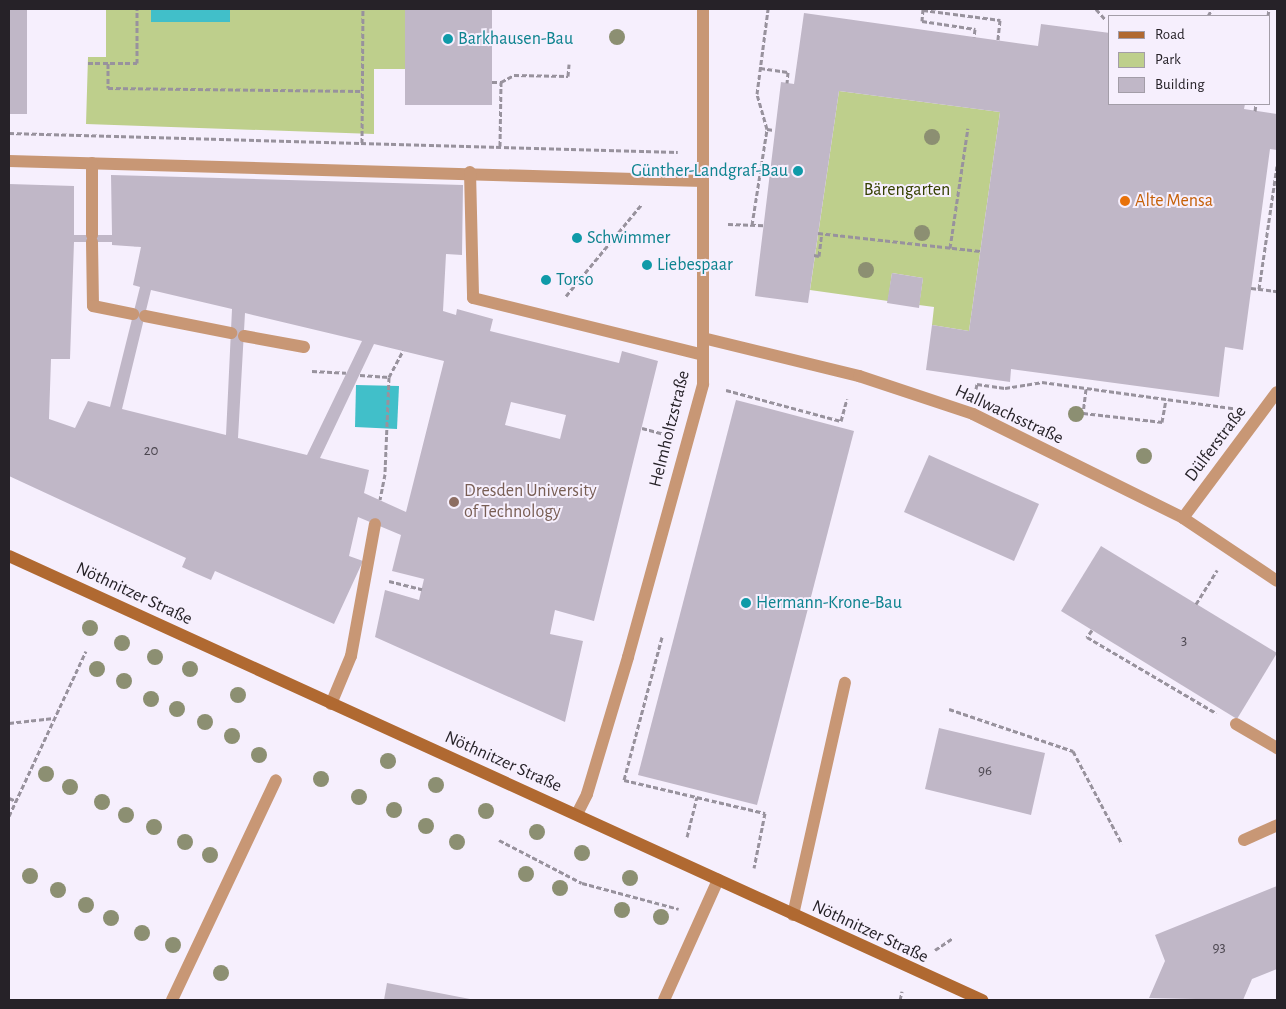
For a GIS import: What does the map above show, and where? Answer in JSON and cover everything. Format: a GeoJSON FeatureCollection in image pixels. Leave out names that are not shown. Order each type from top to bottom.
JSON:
{"type":"FeatureCollection","features":[{"type":"Feature","properties":{"kind":"street","name":"Helmholtzstraße"},"geometry":{"type":"LineString","coordinates":[[577,814],[587,794],[628,656],[703,384],[703,9]]}},
{"type":"Feature","properties":{"kind":"street"},"geometry":{"type":"LineString","coordinates":[[9,161],[470,172],[703,180]]}},
{"type":"Feature","properties":{"kind":"street"},"geometry":{"type":"LineString","coordinates":[[92,163],[93,306],[304,347]]}},
{"type":"Feature","properties":{"kind":"street"},"geometry":{"type":"LineString","coordinates":[[470,172],[473,298],[703,355]]}},
{"type":"Feature","properties":{"kind":"street","name":"Hallwachsstraße"},"geometry":{"type":"LineString","coordinates":[[703,338],[859,376],[973,414],[1183,518],[1277,581]]}},
{"type":"Feature","properties":{"kind":"street","name":"Dülferstraße"},"geometry":{"type":"LineString","coordinates":[[1183,518],[1277,392]]}},
{"type":"Feature","properties":{"kind":"street"},"geometry":{"type":"LineString","coordinates":[[331,704],[352,656],[376,524]]}},
{"type":"Feature","properties":{"kind":"street","name":"Nöthnitzer Straße"},"geometry":{"type":"LineString","coordinates":[[9,556],[982,1000]]}},
{"type":"Feature","properties":{"kind":"street"},"geometry":{"type":"LineString","coordinates":[[793,915],[845,682]]}},
{"type":"Feature","properties":{"kind":"street"},"geometry":{"type":"LineString","coordinates":[[1236,724],[1277,748]]}},
{"type":"Feature","properties":{"kind":"street"},"geometry":{"type":"LineString","coordinates":[[172,1000],[276,780]]}},
{"type":"Feature","properties":{"kind":"street"},"geometry":{"type":"LineString","coordinates":[[1244,840],[1277,825]]}},
{"type":"Feature","properties":{"kind":"street"},"geometry":{"type":"LineString","coordinates":[[664,1000],[704,915],[718,880]]}},
{"type":"Feature","properties":{"kind":"path"},"geometry":{"type":"LineString","coordinates":[[88,63],[137,64],[137,9]]}},
{"type":"Feature","properties":{"kind":"path"},"geometry":{"type":"LineString","coordinates":[[362,143],[363,9]]}},
{"type":"Feature","properties":{"kind":"path"},"geometry":{"type":"LineString","coordinates":[[752,225],[766,128],[757,94],[768,9]]}},
{"type":"Feature","properties":{"kind":"path"},"geometry":{"type":"LineString","coordinates":[[974,37],[975,28],[922,21],[923,9],[1000,20],[998,40]]}},
{"type":"Feature","properties":{"kind":"path"},"geometry":{"type":"LineString","coordinates":[[1096,9],[1105,19]]}},
{"type":"Feature","properties":{"kind":"path"},"geometry":{"type":"LineString","coordinates":[[108,63],[108,88],[362,91]]}},
{"type":"Feature","properties":{"kind":"path"},"geometry":{"type":"LineString","coordinates":[[492,82],[501,82],[514,75],[568,76],[569,64]]}},
{"type":"Feature","properties":{"kind":"path"},"geometry":{"type":"LineString","coordinates":[[760,68],[788,72],[787,83]]}},
{"type":"Feature","properties":{"kind":"path"},"geometry":{"type":"LineString","coordinates":[[500,146],[501,82]]}},
{"type":"Feature","properties":{"kind":"path"},"geometry":{"type":"LineString","coordinates":[[1255,111],[1256,105]]}},
{"type":"Feature","properties":{"kind":"path"},"geometry":{"type":"LineString","coordinates":[[766,128],[774,130]]}},
{"type":"Feature","properties":{"kind":"path"},"geometry":{"type":"LineString","coordinates":[[950,248],[968,128]]}},
{"type":"Feature","properties":{"kind":"path"},"geometry":{"type":"LineString","coordinates":[[9,133],[703,152]]}},
{"type":"Feature","properties":{"kind":"path"},"geometry":{"type":"LineString","coordinates":[[1260,289],[1277,166]]}},
{"type":"Feature","properties":{"kind":"path"},"geometry":{"type":"LineString","coordinates":[[562,319],[567,293],[647,198]]}},
{"type":"Feature","properties":{"kind":"path"},"geometry":{"type":"LineString","coordinates":[[703,222],[765,225]]}},
{"type":"Feature","properties":{"kind":"path"},"geometry":{"type":"LineString","coordinates":[[818,233],[980,251]]}},
{"type":"Feature","properties":{"kind":"path"},"geometry":{"type":"LineString","coordinates":[[814,256],[819,256],[822,234]]}},
{"type":"Feature","properties":{"kind":"path"},"geometry":{"type":"LineString","coordinates":[[1251,288],[1277,291]]}},
{"type":"Feature","properties":{"kind":"path"},"geometry":{"type":"LineString","coordinates":[[380,500],[387,429],[389,377],[403,351]]}},
{"type":"Feature","properties":{"kind":"path"},"geometry":{"type":"LineString","coordinates":[[321,372],[346,373]]}},
{"type":"Feature","properties":{"kind":"path"},"geometry":{"type":"LineString","coordinates":[[360,375],[389,377]]}},
{"type":"Feature","properties":{"kind":"path"},"geometry":{"type":"LineString","coordinates":[[977,384],[1005,388],[1042,382],[1261,412]]}},
{"type":"Feature","properties":{"kind":"path"},"geometry":{"type":"LineString","coordinates":[[703,384],[840,421]]}},
{"type":"Feature","properties":{"kind":"path"},"geometry":{"type":"LineString","coordinates":[[1086,388],[1083,412],[1162,422],[1166,399]]}},
{"type":"Feature","properties":{"kind":"path"},"geometry":{"type":"LineString","coordinates":[[1196,604],[1229,550]]}},
{"type":"Feature","properties":{"kind":"path"},"geometry":{"type":"LineString","coordinates":[[664,630],[624,780],[765,813],[749,895]]}},
{"type":"Feature","properties":{"kind":"path"},"geometry":{"type":"LineString","coordinates":[[1092,630],[1087,637],[1236,724]]}},
{"type":"Feature","properties":{"kind":"path"},"geometry":{"type":"LineString","coordinates":[[9,816],[86,651]]}},
{"type":"Feature","properties":{"kind":"path"},"geometry":{"type":"LineString","coordinates":[[949,709],[1073,752],[1122,844]]}},
{"type":"Feature","properties":{"kind":"path"},"geometry":{"type":"LineString","coordinates":[[9,723],[55,718]]}},
{"type":"Feature","properties":{"kind":"path"},"geometry":{"type":"LineString","coordinates":[[688,831],[698,797]]}},
{"type":"Feature","properties":{"kind":"path"},"geometry":{"type":"LineString","coordinates":[[9,798],[16,801]]}},
{"type":"Feature","properties":{"kind":"path"},"geometry":{"type":"LineString","coordinates":[[499,840],[582,882],[704,915]]}},
{"type":"Feature","properties":{"kind":"green space"},"geometry":{"type":"Polygon","coordinates":[[[106,9],[405,9],[405,69],[374,69],[374,134],[86,124],[88,57],[106,57],[106,9]]]}},
{"type":"Feature","properties":{"kind":"green space","name":"Bärengarten"},"geometry":{"type":"Polygon","coordinates":[[[839,91],[1000,112],[969,331],[932,325],[934,307],[919,305],[923,278],[892,273],[888,301],[810,290],[839,91]]]}},
{"type":"Feature","properties":{"kind":"water"},"geometry":{"type":"Polygon","coordinates":[[[151,9],[230,9],[230,22],[151,22],[151,9]]]}},
{"type":"Feature","properties":{"kind":"water"},"geometry":{"type":"Polygon","coordinates":[[[356,385],[399,386],[397,429],[355,427],[356,385]]]}},
{"type":"Feature","properties":{"kind":"building"},"geometry":{"type":"Polygon","coordinates":[[[9,9],[27,9],[27,114],[9,114],[9,9]]]}},
{"type":"Feature","properties":{"kind":"building","name":"Barkhausen-Bau"},"geometry":{"type":"Polygon","coordinates":[[[405,9],[492,9],[492,105],[405,105],[405,9]]]}},
{"type":"Feature","properties":{"kind":"building","name":"Alte Mensa"},"geometry":{"type":"Polygon","coordinates":[[[804,13],[1038,46],[1041,24],[1108,33],[1108,105],[1245,105],[1244,109],[1277,114],[1277,150],[1270,149],[1243,350],[1225,347],[1219,397],[1011,369],[1010,382],[926,370],[932,325],[969,331],[1000,112],[839,91],[808,303],[755,296],[781,82],[794,84],[804,13]]]}},
{"type":"Feature","properties":{"kind":"building"},"geometry":{"type":"Polygon","coordinates":[[[111,175],[463,185],[462,255],[446,254],[443,311],[456,315],[457,309],[493,319],[490,331],[619,363],[622,351],[658,361],[594,621],[555,610],[550,634],[583,641],[565,722],[375,637],[385,590],[419,600],[424,579],[392,571],[401,535],[358,517],[349,556],[363,561],[334,624],[215,571],[211,580],[195,573],[182,567],[186,558],[9,476],[9,184],[74,186],[74,235],[112,235],[111,175]],[[74,242],[70,359],[51,359],[49,419],[75,428],[88,401],[110,407],[140,287],[133,285],[141,247],[112,245],[112,242],[74,242]],[[151,290],[122,409],[226,435],[232,309],[151,290]],[[245,313],[238,438],[307,455],[362,341],[245,313]],[[374,344],[320,458],[369,470],[364,493],[406,512],[444,361],[374,344]],[[511,402],[505,425],[560,439],[566,415],[511,402]]]}},
{"type":"Feature","properties":{"kind":"building"},"geometry":{"type":"Polygon","coordinates":[[[892,273],[923,278],[919,308],[887,303],[892,273]]]}},
{"type":"Feature","properties":{"kind":"building","name":"Hermann-Krone-Bau"},"geometry":{"type":"Polygon","coordinates":[[[736,400],[854,431],[757,805],[638,775],[736,400]]]}},
{"type":"Feature","properties":{"kind":"building"},"geometry":{"type":"Polygon","coordinates":[[[929,455],[1039,504],[1014,561],[904,512],[929,455]]]}},
{"type":"Feature","properties":{"kind":"building"},"geometry":{"type":"Polygon","coordinates":[[[1101,546],[1277,653],[1237,719],[1061,611],[1101,546]]]}},
{"type":"Feature","properties":{"kind":"building"},"geometry":{"type":"Polygon","coordinates":[[[939,728],[1045,753],[1031,815],[925,789],[939,728]]]}},
{"type":"Feature","properties":{"kind":"building"},"geometry":{"type":"Polygon","coordinates":[[[1277,886],[1277,969],[1252,979],[1243,1000],[1149,998],[1165,961],[1155,935],[1277,886]]]}},
{"type":"Feature","properties":{"kind":"building"},"geometry":{"type":"Polygon","coordinates":[[[387,983],[470,999],[470,1000],[384,1000],[387,983]]]}},
{"type":"Feature","properties":{"kind":"place","name":"Barkhausen-Bau"},"geometry":{"type":"Point","coordinates":[448,39]}},
{"type":"Feature","properties":{"kind":"place","name":"Günther-Landgraf-Bau"},"geometry":{"type":"Point","coordinates":[798,171]}},
{"type":"Feature","properties":{"kind":"place","name":"Alte Mensa"},"geometry":{"type":"Point","coordinates":[1125,201]}},
{"type":"Feature","properties":{"kind":"place","name":"Schwimmer"},"geometry":{"type":"Point","coordinates":[577,238]}},
{"type":"Feature","properties":{"kind":"place","name":"Liebespaar"},"geometry":{"type":"Point","coordinates":[647,265]}},
{"type":"Feature","properties":{"kind":"place","name":"Torso"},"geometry":{"type":"Point","coordinates":[546,280]}},
{"type":"Feature","properties":{"kind":"place","name":"Dresden University of Technology"},"geometry":{"type":"Point","coordinates":[454,502]}},
{"type":"Feature","properties":{"kind":"place","name":"Hermann-Krone-Bau"},"geometry":{"type":"Point","coordinates":[746,603]}}]}
